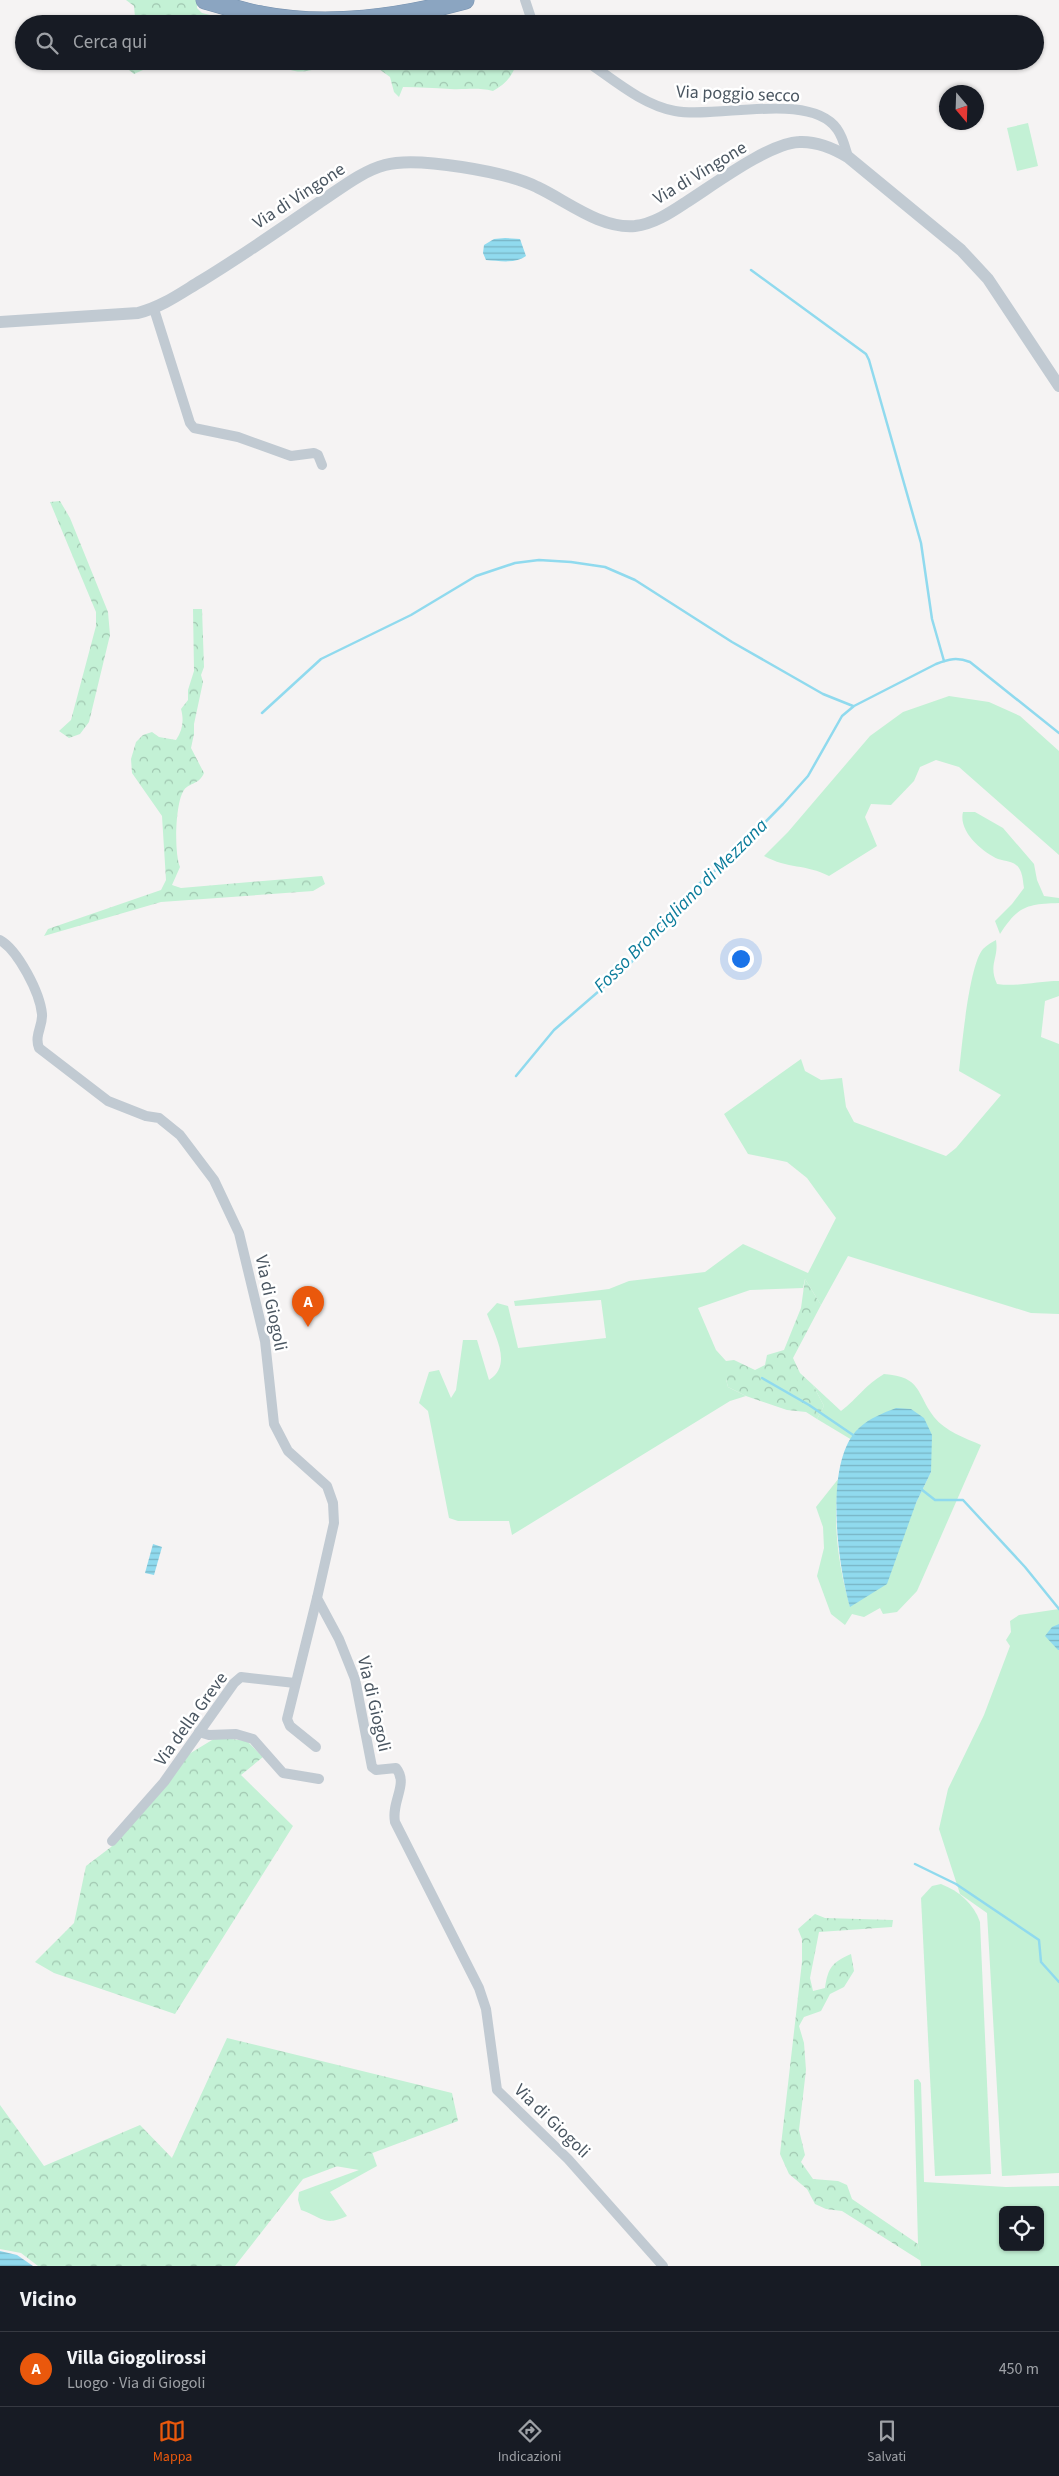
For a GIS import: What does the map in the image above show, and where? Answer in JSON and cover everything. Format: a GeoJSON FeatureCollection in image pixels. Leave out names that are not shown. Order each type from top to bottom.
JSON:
{"type":"FeatureCollection","features":[{"type":"Feature","properties":{"kind":"highway"},"geometry":{"type":"LineString","coordinates":[[205,0],[262,15]]}},
{"type":"Feature","properties":{"kind":"highway"},"geometry":{"type":"LineString","coordinates":[[395,15],[465,0]]}},
{"type":"Feature","properties":{"kind":"street"},"geometry":{"type":"LineString","coordinates":[[525,2],[530,15]]}},
{"type":"Feature","properties":{"kind":"street","name":"Via poggio secco"},"geometry":{"type":"LineString","coordinates":[[600,70],[646,101],[675,111],[714,113],[766,108],[795,108],[820,116],[836,127],[842,137],[848,157]]}},
{"type":"Feature","properties":{"kind":"street","name":"Via di Vingone"},"geometry":{"type":"LineString","coordinates":[[0,322],[138,313],[154,309],[230,263],[351,181],[386,164],[426,163],[489,171],[535,186],[603,222],[635,226],[655,220],[673,211],[776,148],[798,142],[834,148],[848,157],[962,250],[988,279],[1059,386]]}},
{"type":"Feature","properties":{"kind":"street"},"geometry":{"type":"LineString","coordinates":[[154,309],[190,423],[194,428],[238,437],[291,456],[314,453],[318,455],[322,465]]}},
{"type":"Feature","properties":{"kind":"street","name":"Via di Giogoli"},"geometry":{"type":"LineString","coordinates":[[0,940],[12,948],[24,967],[39,1001],[42,1016],[37,1033],[39,1048],[108,1101],[146,1116],[159,1118],[180,1135],[214,1180],[239,1233],[265,1341],[274,1424],[288,1450],[327,1486],[333,1503],[334,1523],[317,1598],[340,1639],[355,1680],[372,1767],[376,1770],[396,1768],[401,1774],[402,1783],[393,1811],[395,1822],[479,1988],[486,2009],[497,2090],[568,2159],[663,2266]]}},
{"type":"Feature","properties":{"kind":"street"},"geometry":{"type":"LineString","coordinates":[[316,1747],[290,1726],[287,1719],[317,1598]]}},
{"type":"Feature","properties":{"kind":"street","name":"Via della Greve"},"geometry":{"type":"LineString","coordinates":[[112,1841],[164,1782],[234,1683],[241,1677],[295,1683]]}},
{"type":"Feature","properties":{"kind":"street"},"geometry":{"type":"LineString","coordinates":[[199,1732],[209,1735],[236,1734],[253,1739],[283,1773],[319,1779]]}},
{"type":"Feature","properties":{"kind":"green space"},"geometry":{"type":"Polygon","coordinates":[[[126,0],[198,0],[197,8],[202,13],[210,15],[135,15],[134,6],[126,0]]]}},
{"type":"Feature","properties":{"kind":"green space"},"geometry":{"type":"Polygon","coordinates":[[[129,70],[143,70],[134,74],[129,70]]]}},
{"type":"Feature","properties":{"kind":"green space"},"geometry":{"type":"Polygon","coordinates":[[[380,70],[513,70],[508,79],[493,91],[403,87],[399,97],[394,92],[390,77],[380,70]]]}},
{"type":"Feature","properties":{"kind":"green space"},"geometry":{"type":"Polygon","coordinates":[[[1028,123],[1038,166],[1017,171],[1007,128],[1028,123]]]}},
{"type":"Feature","properties":{"kind":"green space"},"geometry":{"type":"Polygon","coordinates":[[[60,501],[70,518],[108,612],[110,635],[89,722],[80,734],[69,738],[59,731],[71,720],[96,626],[96,612],[50,502],[60,501]]]}},
{"type":"Feature","properties":{"kind":"green space"},"geometry":{"type":"Polygon","coordinates":[[[193,609],[202,609],[204,667],[201,675],[203,682],[191,748],[204,773],[200,780],[186,787],[181,796],[176,828],[180,867],[172,885],[181,888],[322,876],[325,884],[313,891],[161,902],[44,936],[48,929],[161,890],[166,880],[162,816],[132,773],[131,759],[136,742],[143,735],[152,732],[159,737],[176,740],[180,732],[183,721],[181,709],[188,700],[188,690],[194,671],[193,609]]]}},
{"type":"Feature","properties":{"kind":"green space"},"geometry":{"type":"Polygon","coordinates":[[[949,696],[989,702],[1020,716],[1059,751],[1059,855],[959,767],[936,760],[920,767],[914,781],[891,805],[871,804],[865,817],[877,846],[829,876],[821,872],[781,863],[764,856],[788,832],[870,736],[903,712],[949,696]]]}},
{"type":"Feature","properties":{"kind":"green space"},"geometry":{"type":"Polygon","coordinates":[[[963,812],[975,812],[1003,828],[1034,864],[1037,880],[1044,896],[1059,898],[1059,903],[1039,904],[1024,908],[1012,917],[1000,934],[995,921],[1012,904],[1024,888],[1022,874],[1015,864],[992,856],[973,840],[964,826],[963,812]]]}},
{"type":"Feature","properties":{"kind":"green space"},"geometry":{"type":"Polygon","coordinates":[[[996,940],[997,947],[993,971],[997,984],[1012,985],[1059,981],[1059,996],[1045,1001],[1041,1037],[1059,1044],[1059,1314],[1031,1313],[848,1256],[821,1305],[805,1279],[803,1288],[750,1290],[698,1308],[716,1350],[726,1361],[728,1387],[746,1396],[730,1401],[512,1535],[509,1521],[458,1521],[449,1518],[428,1411],[419,1403],[429,1372],[439,1370],[451,1398],[456,1390],[463,1340],[477,1340],[489,1380],[496,1374],[500,1366],[500,1350],[487,1314],[497,1303],[508,1306],[518,1348],[606,1338],[601,1300],[515,1306],[514,1301],[609,1289],[629,1281],[705,1272],[743,1244],[808,1273],[836,1218],[807,1178],[787,1162],[748,1154],[724,1114],[801,1059],[805,1071],[821,1080],[842,1078],[846,1107],[854,1122],[946,1156],[956,1148],[1001,1095],[959,1071],[967,1007],[974,971],[983,949],[996,940]]]}},
{"type":"Feature","properties":{"kind":"green space"},"geometry":{"type":"Polygon","coordinates":[[[805,1279],[821,1305],[793,1358],[800,1373],[813,1385],[824,1406],[817,1419],[806,1412],[787,1410],[746,1396],[728,1387],[726,1379],[726,1361],[734,1360],[755,1370],[765,1365],[767,1355],[784,1350],[801,1308],[805,1279]]]}},
{"type":"Feature","properties":{"kind":"green space"},"geometry":{"type":"Polygon","coordinates":[[[884,1374],[896,1376],[912,1383],[939,1422],[956,1434],[981,1445],[917,1591],[897,1612],[883,1614],[880,1608],[864,1617],[852,1614],[845,1625],[831,1614],[817,1576],[824,1548],[823,1527],[816,1507],[839,1478],[836,1510],[837,1542],[842,1575],[850,1606],[916,1503],[931,1472],[858,1429],[852,1440],[817,1419],[824,1406],[813,1385],[841,1411],[871,1383],[884,1374]]]}},
{"type":"Feature","properties":{"kind":"green space"},"geometry":{"type":"Polygon","coordinates":[[[1059,1609],[1059,2173],[1002,2176],[987,1913],[960,1894],[939,1829],[948,1789],[984,1715],[1010,1646],[1006,1640],[1011,1632],[1010,1621],[1019,1615],[1059,1609]]]}},
{"type":"Feature","properties":{"kind":"green space"},"geometry":{"type":"Polygon","coordinates":[[[217,1737],[247,1741],[263,1757],[241,1775],[293,1826],[175,2014],[54,1973],[35,1962],[74,1923],[86,1866],[111,1847],[189,1754],[217,1737]]]}},
{"type":"Feature","properties":{"kind":"green space"},"geometry":{"type":"Polygon","coordinates":[[[941,1884],[954,1890],[965,1899],[974,1909],[980,1922],[991,2174],[935,2176],[921,1898],[932,1886],[941,1884]]]}},
{"type":"Feature","properties":{"kind":"green space"},"geometry":{"type":"Polygon","coordinates":[[[815,1914],[825,1918],[893,1920],[892,1927],[819,1932],[810,1978],[813,1991],[825,1988],[832,1966],[851,1954],[854,1971],[844,1987],[830,1994],[821,2011],[804,2017],[799,2026],[804,2043],[806,2070],[799,2130],[805,2155],[801,2162],[813,2179],[838,2181],[847,2185],[852,2199],[918,2244],[921,2261],[842,2211],[826,2209],[815,2204],[807,2189],[789,2174],[780,2154],[802,1962],[802,1939],[798,1929],[815,1914]]]}},
{"type":"Feature","properties":{"kind":"green space"},"geometry":{"type":"Polygon","coordinates":[[[227,2038],[452,2093],[458,2121],[303,2179],[235,2266],[38,2266],[21,2253],[0,2249],[0,2105],[44,2166],[140,2125],[172,2158],[227,2038]]]}},
{"type":"Feature","properties":{"kind":"green space"},"geometry":{"type":"Polygon","coordinates":[[[918,2079],[921,2083],[924,2182],[1006,2187],[1059,2186],[1059,2266],[921,2266],[918,2244],[914,2080],[918,2079]]]}},
{"type":"Feature","properties":{"kind":"green space"},"geometry":{"type":"Polygon","coordinates":[[[372,2152],[377,2166],[330,2192],[347,2216],[328,2221],[301,2210],[298,2200],[299,2192],[359,2170],[335,2166],[372,2152]]]}},
{"type":"Feature","properties":{"kind":"water"},"geometry":{"type":"Polygon","coordinates":[[[494,239],[520,239],[526,256],[512,261],[486,260],[483,253],[484,245],[494,239]]]}},
{"type":"Feature","properties":{"kind":"water"},"geometry":{"type":"Polygon","coordinates":[[[896,1408],[911,1409],[924,1418],[932,1435],[931,1472],[916,1503],[887,1584],[850,1607],[841,1566],[836,1514],[837,1488],[841,1464],[848,1443],[859,1428],[881,1414],[896,1408]]]}},
{"type":"Feature","properties":{"kind":"water"},"geometry":{"type":"Polygon","coordinates":[[[153,1544],[162,1547],[154,1575],[145,1573],[153,1544]]]}},
{"type":"Feature","properties":{"kind":"water"},"geometry":{"type":"Polygon","coordinates":[[[1059,1624],[1058,1650],[1045,1636],[1052,1627],[1059,1624]]]}},
{"type":"Feature","properties":{"kind":"water"},"geometry":{"type":"Polygon","coordinates":[[[0,2251],[17,2255],[33,2266],[0,2266],[0,2251]]]}},
{"type":"Feature","properties":{"kind":"waterway"},"geometry":{"type":"LineString","coordinates":[[751,270],[866,354],[869,360],[921,543],[932,619],[944,661]]}},
{"type":"Feature","properties":{"kind":"waterway"},"geometry":{"type":"LineString","coordinates":[[262,713],[321,659],[411,615],[476,576],[515,563],[539,560],[605,567],[635,580],[732,642],[823,694],[853,706]]}},
{"type":"Feature","properties":{"kind":"waterway","name":"Fosso Broncigliano di Mezzana"},"geometry":{"type":"LineString","coordinates":[[516,1076],[554,1030],[629,965],[699,884],[731,857],[783,804],[808,776],[842,716],[854,706],[936,664],[957,659],[970,662],[1059,733]]}},
{"type":"Feature","properties":{"kind":"waterway"},"geometry":{"type":"LineString","coordinates":[[762,1378],[809,1405],[856,1437]]}},
{"type":"Feature","properties":{"kind":"waterway"},"geometry":{"type":"LineString","coordinates":[[921,1489],[935,1500],[963,1500],[1025,1567],[1059,1609]]}},
{"type":"Feature","properties":{"kind":"waterway"},"geometry":{"type":"LineString","coordinates":[[915,1864],[956,1884],[1039,1940],[1041,1962],[1059,1982]]}},
{"type":"Feature","properties":{"kind":"place","name":"Villa Giogolirossi"},"geometry":{"type":"Point","coordinates":[308,1327]}}]}
